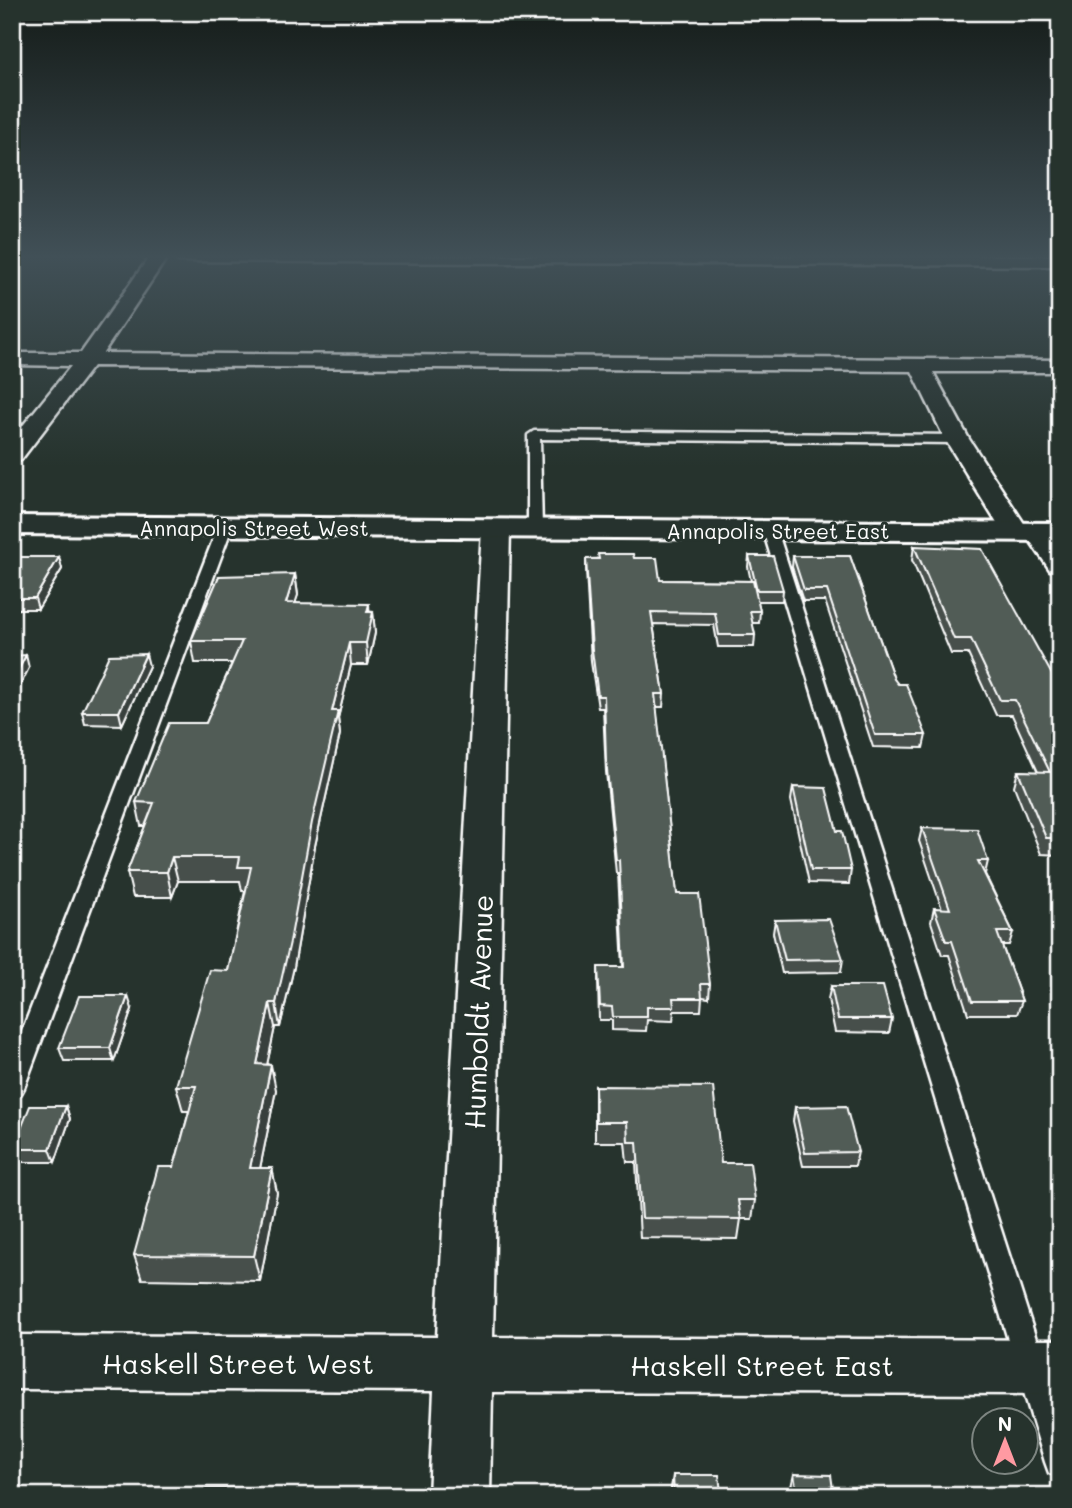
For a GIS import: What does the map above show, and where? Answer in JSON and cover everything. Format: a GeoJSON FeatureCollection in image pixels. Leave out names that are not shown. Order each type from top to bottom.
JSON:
{"type":"FeatureCollection","features":[{"type":"Feature","properties":{"kind":"street"},"geometry":{"type":"LineString","coordinates":[[12,455],[110,326]]}},
{"type":"Feature","properties":{"kind":"street"},"geometry":{"type":"LineString","coordinates":[[12,359],[1060,366]]}},
{"type":"Feature","properties":{"kind":"street"},"geometry":{"type":"LineString","coordinates":[[919,365],[957,439],[1038,532],[1060,564]]}},
{"type":"Feature","properties":{"kind":"street","name":"Annapolis Street West"},"geometry":{"type":"LineString","coordinates":[[12,525],[515,529]]}},
{"type":"Feature","properties":{"kind":"street","name":"Annapolis Street East"},"geometry":{"type":"LineString","coordinates":[[515,529],[1038,532]]}},
{"type":"Feature","properties":{"kind":"street","name":"Humboldt Avenue"},"geometry":{"type":"LineString","coordinates":[[459,1496],[464,1364],[515,529]]}},
{"type":"Feature","properties":{"kind":"street","name":"Haskell Street West"},"geometry":{"type":"LineString","coordinates":[[12,1362],[464,1364]]}},
{"type":"Feature","properties":{"kind":"street","name":"Haskell Street East"},"geometry":{"type":"LineString","coordinates":[[464,1364],[1045,1367]]}},
{"type":"Feature","properties":{"kind":"lane"},"geometry":{"type":"LineString","coordinates":[[515,529],[534,435],[957,439]]}},
{"type":"Feature","properties":{"kind":"lane"},"geometry":{"type":"LineString","coordinates":[[12,1088],[225,527]]}},
{"type":"Feature","properties":{"kind":"lane"},"geometry":{"type":"LineString","coordinates":[[770,530],[1045,1367],[1060,1462]]}},
{"type":"Feature","properties":{"kind":"building"},"geometry":{"type":"Polygon","coordinates":[[[914,546],[982,549],[1060,689],[1060,838],[1046,838],[1018,771],[1050,772],[1015,700],[1000,700],[971,639],[954,639],[914,546]]]}},
{"type":"Feature","properties":{"kind":"building"},"geometry":{"type":"Polygon","coordinates":[[[598,554],[633,554],[634,558],[657,558],[660,580],[753,581],[760,611],[750,611],[755,635],[719,635],[715,613],[651,612],[664,694],[655,694],[677,894],[699,894],[710,984],[701,984],[702,998],[673,998],[674,1007],[647,1007],[647,1017],[613,1017],[612,1007],[600,1006],[598,967],[624,967],[619,860],[616,860],[606,760],[604,696],[598,696],[586,559],[599,559],[598,554]]]}},
{"type":"Feature","properties":{"kind":"building"},"geometry":{"type":"Polygon","coordinates":[[[749,556],[773,556],[783,590],[757,590],[749,556]]]}},
{"type":"Feature","properties":{"kind":"building"},"geometry":{"type":"Polygon","coordinates":[[[793,556],[850,556],[894,679],[898,684],[906,684],[926,735],[875,735],[827,590],[804,590],[793,556]]]}},
{"type":"Feature","properties":{"kind":"building"},"geometry":{"type":"Polygon","coordinates":[[[19,557],[59,557],[35,598],[12,598],[12,568],[19,557]]]}},
{"type":"Feature","properties":{"kind":"building"},"geometry":{"type":"Polygon","coordinates":[[[295,574],[286,603],[369,604],[367,612],[373,612],[366,643],[349,643],[332,711],[338,711],[312,822],[290,942],[276,1003],[270,1003],[257,1064],[271,1065],[250,1168],[272,1168],[254,1256],[134,1255],[158,1167],[174,1167],[196,1086],[176,1086],[210,970],[228,971],[251,867],[238,867],[240,857],[172,857],[167,872],[127,872],[154,803],[136,802],[169,723],[206,723],[242,641],[191,641],[219,576],[295,574]]]}},
{"type":"Feature","properties":{"kind":"building"},"geometry":{"type":"Polygon","coordinates":[[[146,654],[119,712],[82,712],[109,655],[146,654]]]}},
{"type":"Feature","properties":{"kind":"building"},"geometry":{"type":"Polygon","coordinates":[[[26,655],[12,682],[12,656],[26,655]]]}},
{"type":"Feature","properties":{"kind":"building"},"geometry":{"type":"Polygon","coordinates":[[[793,787],[826,788],[837,831],[842,831],[851,870],[811,870],[793,787]]]}},
{"type":"Feature","properties":{"kind":"building"},"geometry":{"type":"Polygon","coordinates":[[[922,828],[977,829],[988,861],[978,861],[1013,932],[997,932],[1022,1001],[972,1001],[952,941],[946,941],[934,908],[950,909],[922,828]]]}},
{"type":"Feature","properties":{"kind":"building"},"geometry":{"type":"Polygon","coordinates":[[[829,919],[843,959],[785,960],[775,920],[829,919]]]}},
{"type":"Feature","properties":{"kind":"building"},"geometry":{"type":"Polygon","coordinates":[[[831,986],[883,986],[892,1019],[838,1019],[831,986]]]}},
{"type":"Feature","properties":{"kind":"building"},"geometry":{"type":"Polygon","coordinates":[[[79,996],[128,996],[110,1048],[59,1048],[79,996]]]}},
{"type":"Feature","properties":{"kind":"building"},"geometry":{"type":"Polygon","coordinates":[[[595,1086],[713,1087],[721,1163],[750,1163],[755,1200],[738,1200],[741,1219],[642,1218],[637,1142],[628,1142],[627,1122],[596,1122],[595,1086]]]}},
{"type":"Feature","properties":{"kind":"building"},"geometry":{"type":"Polygon","coordinates":[[[30,1106],[66,1106],[50,1149],[13,1149],[30,1106]]]}},
{"type":"Feature","properties":{"kind":"building"},"geometry":{"type":"Polygon","coordinates":[[[846,1106],[858,1152],[805,1153],[795,1107],[846,1106]]]}},
{"type":"Feature","properties":{"kind":"building"},"geometry":{"type":"Polygon","coordinates":[[[794,1474],[831,1475],[834,1496],[674,1496],[673,1475],[719,1475],[721,1492],[797,1493],[794,1474]]]}},
{"type":"Feature","properties":{"kind":"building"},"geometry":{"type":"Polygon","coordinates":[[[254,1488],[253,1496],[148,1496],[149,1490],[254,1488]]]}}]}
